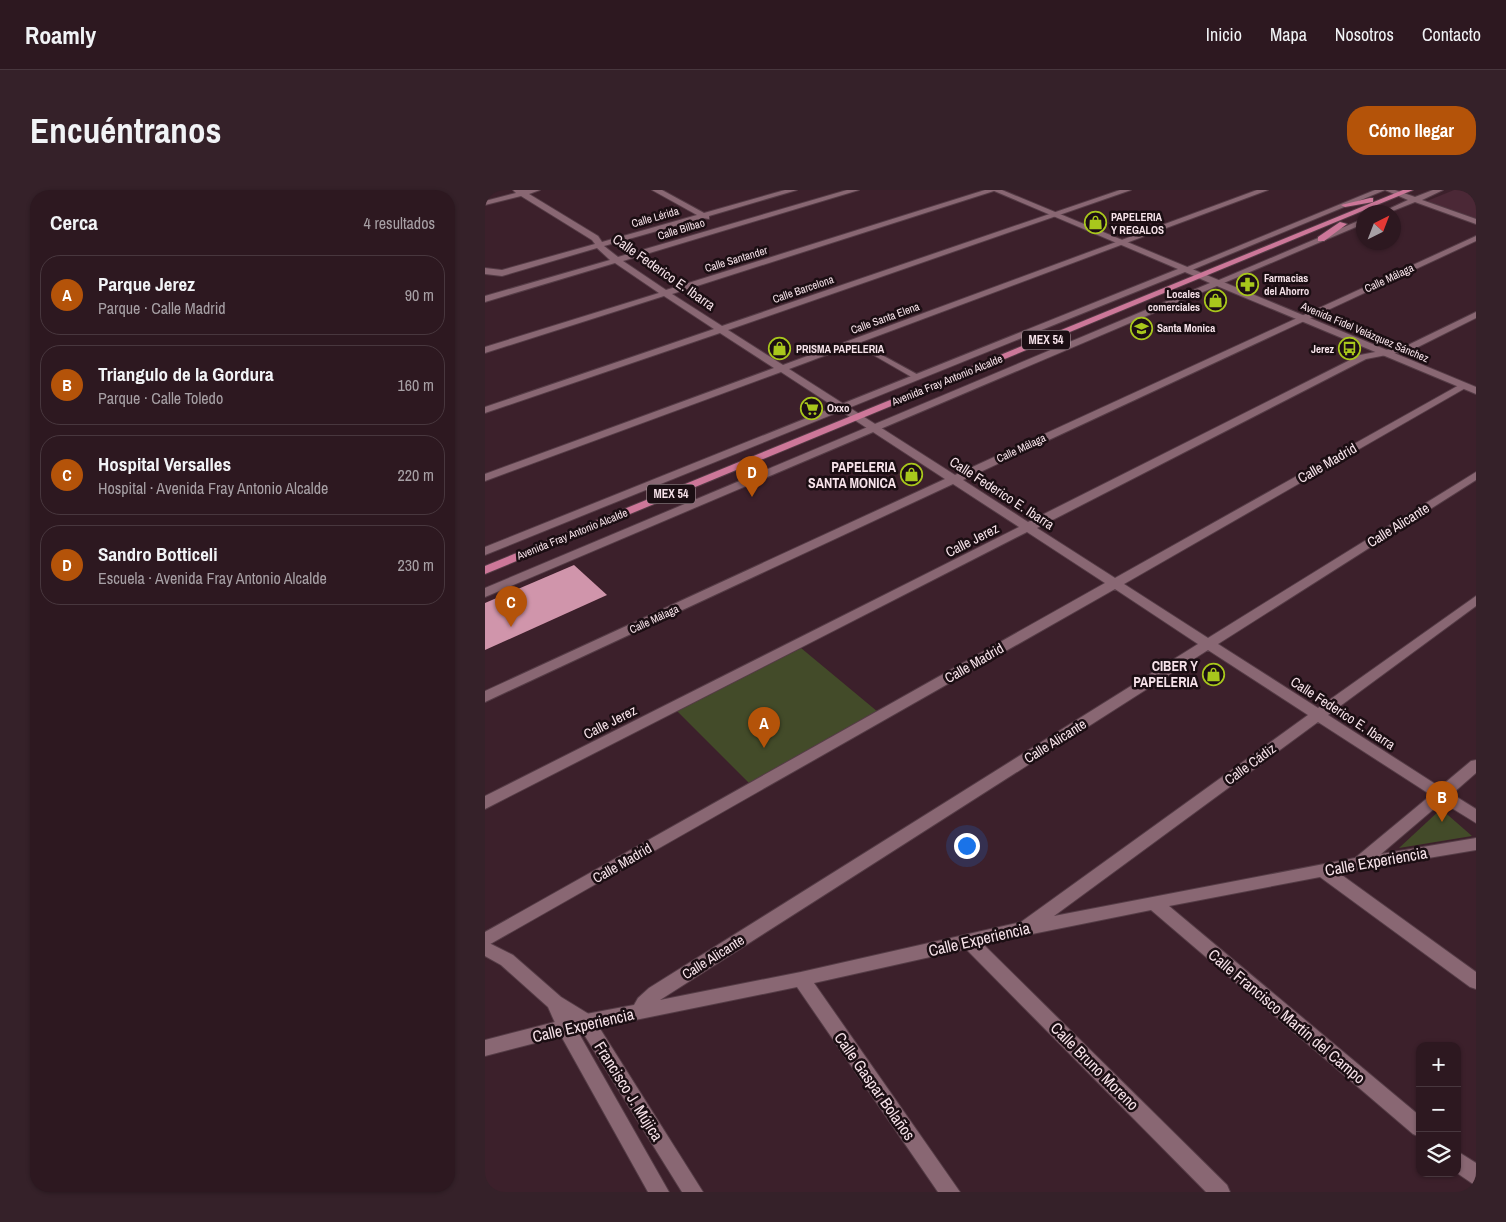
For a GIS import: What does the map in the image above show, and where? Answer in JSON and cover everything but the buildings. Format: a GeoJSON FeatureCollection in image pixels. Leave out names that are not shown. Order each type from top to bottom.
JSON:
{"type":"FeatureCollection","features":[{"type":"Feature","properties":{"kind":"main road","name":"Avenida Fray Antonio Alcalde"},"geometry":{"type":"LineString","coordinates":[[1374,205],[1409,190]]}},
{"type":"Feature","properties":{"kind":"main road"},"geometry":{"type":"LineString","coordinates":[[1345,205],[1400,194]]}},
{"type":"Feature","properties":{"kind":"main road","name":"Avenida Fray Antonio Alcalde"},"geometry":{"type":"LineString","coordinates":[[485,570],[1356,212]]}},
{"type":"Feature","properties":{"kind":"main road"},"geometry":{"type":"LineString","coordinates":[[1321,239],[1356,214]]}},
{"type":"Feature","properties":{"kind":"street"},"geometry":{"type":"LineString","coordinates":[[485,203],[520,192],[536,190]]}},
{"type":"Feature","properties":{"kind":"street"},"geometry":{"type":"LineString","coordinates":[[656,190],[725,228]]}},
{"type":"Feature","properties":{"kind":"street"},"geometry":{"type":"LineString","coordinates":[[795,190],[817,201]]}},
{"type":"Feature","properties":{"kind":"street","name":"Calle Lérida"},"geometry":{"type":"LineString","coordinates":[[485,271],[494,274],[795,190]]}},
{"type":"Feature","properties":{"kind":"street","name":"Calle Bilbao"},"geometry":{"type":"LineString","coordinates":[[485,299],[855,190]]}},
{"type":"Feature","properties":{"kind":"street","name":"Avenida Fidel Velázquez Sánchez"},"geometry":{"type":"LineString","coordinates":[[994,190],[1470,388]]}},
{"type":"Feature","properties":{"kind":"street","name":"Calle Santander"},"geometry":{"type":"LineString","coordinates":[[485,350],[994,190]]}},
{"type":"Feature","properties":{"kind":"street","name":"Calle Barcelona"},"geometry":{"type":"LineString","coordinates":[[485,410],[1127,190]]}},
{"type":"Feature","properties":{"kind":"street","name":"Calle Santa Elena"},"geometry":{"type":"LineString","coordinates":[[485,478],[1264,190]]}},
{"type":"Feature","properties":{"kind":"street","name":"Avenida Fray Antonio Alcalde"},"geometry":{"type":"LineString","coordinates":[[485,551],[1381,190]]}},
{"type":"Feature","properties":{"kind":"street"},"geometry":{"type":"LineString","coordinates":[[1388,190],[1476,222]]}},
{"type":"Feature","properties":{"kind":"street"},"geometry":{"type":"LineString","coordinates":[[1401,205],[1439,190]]}},
{"type":"Feature","properties":{"kind":"street","name":"Calle Federico E. Ibarra"},"geometry":{"type":"LineString","coordinates":[[520,192],[595,238],[603,251],[665,293],[1476,816]]}},
{"type":"Feature","properties":{"kind":"street","name":"Avenida Fray Antonio Alcalde"},"geometry":{"type":"LineString","coordinates":[[485,593],[872,427],[1356,224]]}},
{"type":"Feature","properties":{"kind":"street","name":"Calle Málaga"},"geometry":{"type":"LineString","coordinates":[[485,697],[1476,238]]}},
{"type":"Feature","properties":{"kind":"street","name":"Calle Jerez"},"geometry":{"type":"LineString","coordinates":[[485,803],[1363,357],[1409,348],[1476,315]]}},
{"type":"Feature","properties":{"kind":"street","name":"Calle Madrid"},"geometry":{"type":"LineString","coordinates":[[485,940],[1115,584],[1470,388]]}},
{"type":"Feature","properties":{"kind":"street","name":"Calle Alicante"},"geometry":{"type":"LineString","coordinates":[[640,1012],[644,1003],[655,993],[1476,475]]}},
{"type":"Feature","properties":{"kind":"street","name":"Calle Cádiz"},"geometry":{"type":"LineString","coordinates":[[1025,928],[1476,600]]}},
{"type":"Feature","properties":{"kind":"street"},"geometry":{"type":"LineString","coordinates":[[1359,864],[1476,765]]}},
{"type":"Feature","properties":{"kind":"street","name":"Calle Experiencia"},"geometry":{"type":"LineString","coordinates":[[485,1048],[585,1022],[801,979],[1025,928],[1323,870],[1476,844]]}},
{"type":"Feature","properties":{"kind":"street"},"geometry":{"type":"LineString","coordinates":[[1323,870],[1476,982]]}},
{"type":"Feature","properties":{"kind":"street","name":"Calle Francisco Martín del Campo"},"geometry":{"type":"LineString","coordinates":[[1155,904],[1416,1125]]}},
{"type":"Feature","properties":{"kind":"street","name":"Calle Bruno Moreno"},"geometry":{"type":"LineString","coordinates":[[969,941],[1220,1192]]}},
{"type":"Feature","properties":{"kind":"street","name":"Francisco J. Mújica"},"geometry":{"type":"LineString","coordinates":[[485,948],[507,960],[555,1002],[585,1022],[693,1192]]}},
{"type":"Feature","properties":{"kind":"street","name":"Calle Gaspar Bolaños"},"geometry":{"type":"LineString","coordinates":[[801,979],[950,1192]]}},
{"type":"Feature","properties":{"kind":"street","name":"Francisco J. Mújica"},"geometry":{"type":"LineString","coordinates":[[555,1002],[566,1028],[659,1192]]}},
{"type":"Feature","properties":{"kind":"street"},"geometry":{"type":"LineString","coordinates":[[1461,1163],[1476,1176]]}},
{"type":"Feature","properties":{"kind":"lane"},"geometry":{"type":"LineString","coordinates":[[858,344],[918,376]]}},
{"type":"Feature","properties":{"kind":"shaded area"},"geometry":{"type":"Polygon","coordinates":[[[1454,190],[1476,190],[1476,220],[1427,201],[1454,190]]]}},
{"type":"Feature","properties":{"kind":"green space"},"geometry":{"type":"Polygon","coordinates":[[[801,648],[878,712],[749,783],[677,711],[801,648]]]}},
{"type":"Feature","properties":{"kind":"green space"},"geometry":{"type":"Polygon","coordinates":[[[1441,809],[1472,836],[1399,848],[1441,809]]]}},
{"type":"Feature","properties":{"kind":"place","name":"PAPELERIA Y REGALOS"},"geometry":{"type":"Point","coordinates":[1095,223]}},
{"type":"Feature","properties":{"kind":"place","name":"Farmacias del Ahorro"},"geometry":{"type":"Point","coordinates":[1248,284]}},
{"type":"Feature","properties":{"kind":"place","name":"Locales comerciales"},"geometry":{"type":"Point","coordinates":[1216,300]}},
{"type":"Feature","properties":{"kind":"place","name":"Santa Monica"},"geometry":{"type":"Point","coordinates":[1141,328]}},
{"type":"Feature","properties":{"kind":"place","name":"PRISMA PAPELERIA"},"geometry":{"type":"Point","coordinates":[780,349]}},
{"type":"Feature","properties":{"kind":"place","name":"Jerez"},"geometry":{"type":"Point","coordinates":[1350,349]}},
{"type":"Feature","properties":{"kind":"place","name":"Oxxo"},"geometry":{"type":"Point","coordinates":[811,408]}},
{"type":"Feature","properties":{"kind":"place","name":"PAPELERIA SANTA MONICA"},"geometry":{"type":"Point","coordinates":[912,475]}},
{"type":"Feature","properties":{"kind":"place","name":"Sandro Botticeli"},"geometry":{"type":"Point","coordinates":[752,497]}},
{"type":"Feature","properties":{"kind":"place","name":"Hospital Versalles"},"geometry":{"type":"Point","coordinates":[511,627]}},
{"type":"Feature","properties":{"kind":"place","name":"CIBER Y PAPELERIA"},"geometry":{"type":"Point","coordinates":[1214,674]}},
{"type":"Feature","properties":{"kind":"place","name":"Parque Jerez"},"geometry":{"type":"Point","coordinates":[764,748]}},
{"type":"Feature","properties":{"kind":"place","name":"Triangulo de la Gordura"},"geometry":{"type":"Point","coordinates":[1442,822]}}]}
